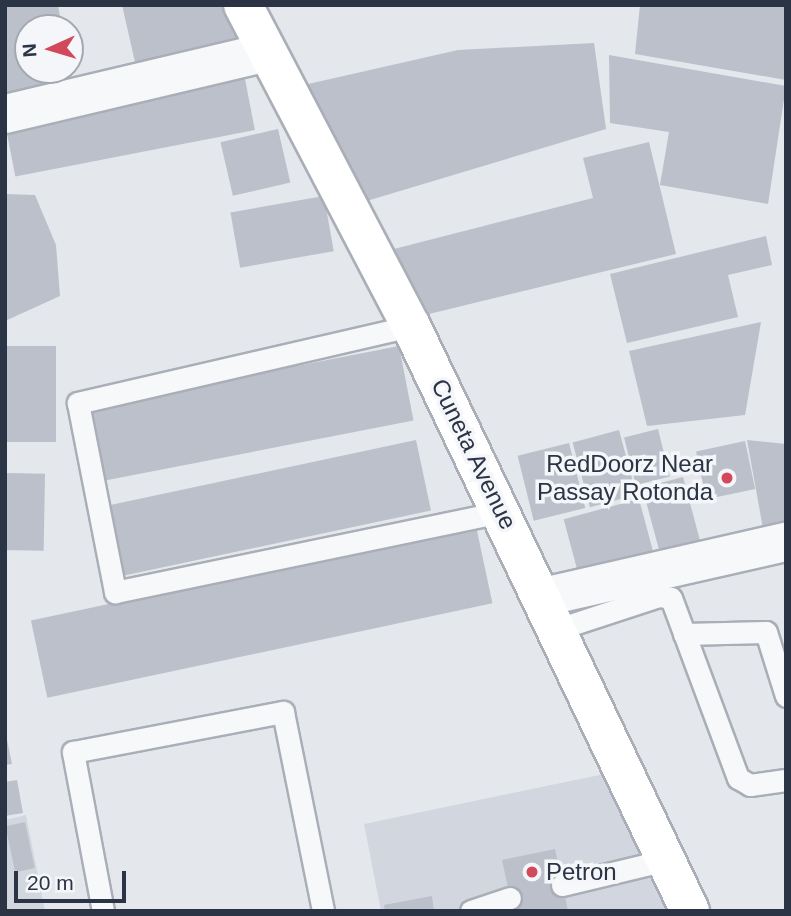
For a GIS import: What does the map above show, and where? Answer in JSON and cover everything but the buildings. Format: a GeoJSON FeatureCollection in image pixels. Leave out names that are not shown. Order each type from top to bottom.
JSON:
{"type":"FeatureCollection","features":[{"type":"Feature","properties":{"kind":"street","name":"Cuneta Avenue"},"geometry":{"type":"LineString","coordinates":[[243,5],[263,53],[411,326],[503,512],[690,911]]}},
{"type":"Feature","properties":{"kind":"street"},"geometry":{"type":"LineString","coordinates":[[5,114],[263,53]]}},
{"type":"Feature","properties":{"kind":"street"},"geometry":{"type":"LineString","coordinates":[[551,613],[786,542]]}},
{"type":"Feature","properties":{"kind":"lane"},"geometry":{"type":"LineString","coordinates":[[411,326],[78,403],[115,592],[503,512]]}},
{"type":"Feature","properties":{"kind":"lane"},"geometry":{"type":"LineString","coordinates":[[551,613],[659,596],[671,598],[738,778],[750,785],[786,780]]}},
{"type":"Feature","properties":{"kind":"lane"},"geometry":{"type":"LineString","coordinates":[[684,634],[766,632],[786,696]]}},
{"type":"Feature","properties":{"kind":"lane"},"geometry":{"type":"LineString","coordinates":[[103,911],[73,752],[283,712],[323,911]]}},
{"type":"Feature","properties":{"kind":"lane"},"geometry":{"type":"LineString","coordinates":[[562,885],[666,860]]}},
{"type":"Feature","properties":{"kind":"lane"},"geometry":{"type":"LineString","coordinates":[[471,911],[510,898]]}},
{"type":"Feature","properties":{"kind":"shaded area"},"geometry":{"type":"Polygon","coordinates":[[[609,773],[673,911],[381,911],[364,824],[609,773]]]}},
{"type":"Feature","properties":{"kind":"shaded area"},"geometry":{"type":"Polygon","coordinates":[[[26,815],[45,911],[5,911],[5,820],[26,815]]]}},
{"type":"Feature","properties":{"kind":"place","name":"RedDoorz Near Passay Rotonda"},"geometry":{"type":"Point","coordinates":[727,478]}},
{"type":"Feature","properties":{"kind":"place","name":"Petron"},"geometry":{"type":"Point","coordinates":[532,872]}}]}
